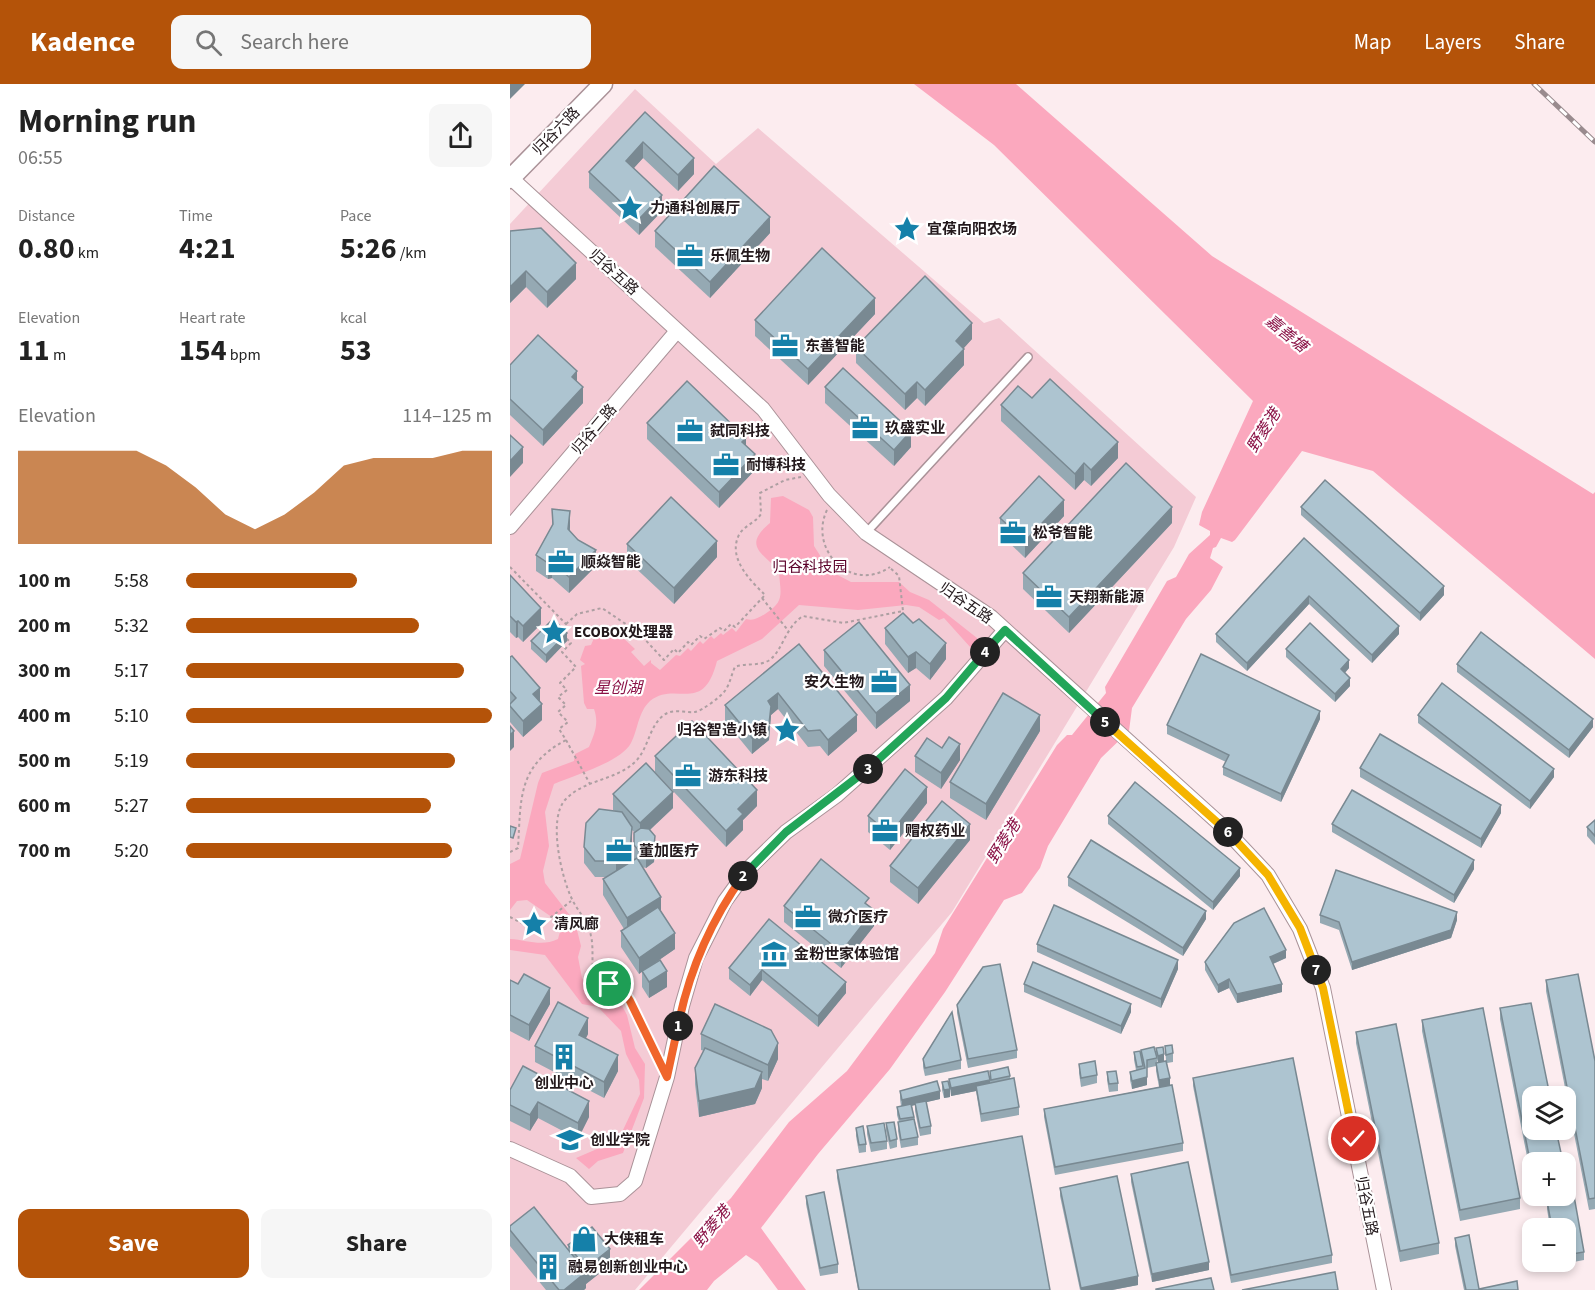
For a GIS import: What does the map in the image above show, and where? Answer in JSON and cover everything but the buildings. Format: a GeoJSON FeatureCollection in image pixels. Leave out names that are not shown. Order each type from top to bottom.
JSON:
{"type":"FeatureCollection","features":[{"type":"Feature","properties":{"kind":"street","name":"归谷六路"},"geometry":{"type":"LineString","coordinates":[[510,178],[603,84]]}},
{"type":"Feature","properties":{"kind":"street","name":"归谷五路"},"geometry":{"type":"LineString","coordinates":[[510,178],[763,409],[829,495],[867,532],[900,557],[991,617],[1059,681],[1221,825],[1268,875],[1300,928],[1323,988],[1384,1290]]}},
{"type":"Feature","properties":{"kind":"street","name":"归谷二路"},"geometry":{"type":"LineString","coordinates":[[510,527],[677,331]]}},
{"type":"Feature","properties":{"kind":"street"},"geometry":{"type":"LineString","coordinates":[[510,1149],[570,1176],[591,1197],[620,1194],[635,1181],[667,1077],[682,1006],[696,958],[725,901],[749,868],[786,832],[837,795],[946,698],[1005,630]]}},
{"type":"Feature","properties":{"kind":"lane"},"geometry":{"type":"LineString","coordinates":[[867,532],[1028,357]]}},
{"type":"Feature","properties":{"kind":"path"},"geometry":{"type":"LineString","coordinates":[[590,784],[559,729],[568,722],[558,712],[566,705],[558,696],[567,690],[560,683],[576,667],[562,652],[571,643],[559,631],[577,614],[602,608],[639,633],[664,660],[674,650],[678,653],[687,642],[691,645],[700,636],[704,639],[720,628],[724,631],[731,624],[735,627],[765,595],[743,572],[738,560],[736,544],[741,532],[762,514],[760,493],[784,480],[813,474]]}},
{"type":"Feature","properties":{"kind":"path"},"geometry":{"type":"LineString","coordinates":[[829,505],[823,518],[821,533],[829,556],[849,572],[861,575],[873,574],[889,567],[900,557]]}},
{"type":"Feature","properties":{"kind":"path"},"geometry":{"type":"LineString","coordinates":[[510,567],[566,624]]}},
{"type":"Feature","properties":{"kind":"path"},"geometry":{"type":"LineString","coordinates":[[667,1077],[623,990],[594,977],[591,964],[592,939],[586,918],[572,901],[567,888],[557,840],[558,818],[564,802],[581,786],[621,772],[635,761],[648,744],[654,725],[666,713],[684,710],[696,712],[723,694],[735,667],[768,661],[787,630],[803,616],[843,623],[903,611],[898,576],[889,567]]}},
{"type":"Feature","properties":{"kind":"path"},"geometry":{"type":"LineString","coordinates":[[762,598],[787,630]]}},
{"type":"Feature","properties":{"kind":"path"},"geometry":{"type":"LineString","coordinates":[[510,852],[518,848],[523,791],[527,777],[538,758],[566,740]]}},
{"type":"Feature","properties":{"kind":"path"},"geometry":{"type":"LineString","coordinates":[[510,917],[535,930],[572,901]]}},
{"type":"Feature","properties":{"kind":"green space","name":"归谷科技园"},"geometry":{"type":"Polygon","coordinates":[[[635,89],[716,164],[758,128],[984,323],[999,318],[1196,497],[1174,547],[952,912],[635,1290],[510,1290],[510,224],[635,89]]]}},
{"type":"Feature","properties":{"kind":"water"},"geometry":{"type":"Polygon","coordinates":[[[914,84],[1016,84],[1212,256],[1593,494],[1595,492],[1595,659],[1373,471],[1302,451],[1235,540],[1232,542],[1221,538],[1213,548],[1210,558],[1223,567],[1211,590],[1186,619],[1132,708],[1129,731],[1101,758],[1048,846],[1040,868],[1022,893],[1004,900],[945,992],[890,1069],[818,1154],[761,1228],[806,1290],[778,1290],[758,1263],[746,1255],[714,1281],[707,1290],[639,1290],[731,1198],[789,1122],[847,1071],[935,953],[943,929],[1057,745],[1067,735],[1072,735],[1106,693],[1105,687],[1167,581],[1176,577],[1189,554],[1210,535],[1210,531],[1199,525],[1202,512],[1253,401],[994,145],[914,84]]]}},
{"type":"Feature","properties":{"kind":"water","name":"星创湖"},"geometry":{"type":"Polygon","coordinates":[[[783,496],[809,510],[813,517],[814,546],[830,571],[851,582],[899,582],[910,592],[929,600],[978,641],[971,648],[944,618],[939,620],[919,607],[906,605],[858,610],[799,605],[762,639],[717,661],[711,678],[704,688],[688,694],[660,696],[650,701],[643,710],[631,743],[618,756],[554,784],[545,812],[549,846],[543,871],[545,883],[575,922],[581,946],[578,957],[582,978],[589,986],[620,1002],[627,1015],[635,1048],[645,1064],[644,1098],[623,1153],[598,1161],[589,1169],[576,1158],[597,1149],[615,1147],[640,1094],[639,1080],[626,1054],[621,1031],[598,1007],[582,1004],[545,955],[510,950],[510,939],[546,943],[558,939],[561,928],[559,922],[527,900],[517,901],[510,910],[510,864],[520,859],[542,773],[574,761],[575,754],[589,747],[593,737],[596,728],[595,714],[594,709],[587,709],[584,703],[581,666],[585,664],[580,660],[585,646],[591,645],[594,638],[599,638],[607,627],[615,636],[619,634],[635,649],[631,652],[644,666],[651,660],[651,663],[660,670],[676,655],[680,656],[688,648],[691,651],[700,641],[703,644],[711,636],[714,639],[732,628],[736,632],[746,619],[756,619],[772,609],[779,600],[781,591],[779,571],[762,554],[756,544],[757,538],[770,523],[771,498],[783,496]]]}},
{"type":"Feature","properties":{"kind":"railway"},"geometry":{"type":"LineString","coordinates":[[1534,84],[1595,142]]}},
{"type":"Feature","properties":{"kind":"place","name":"力通科创展厅"},"geometry":{"type":"Point","coordinates":[630,208]}},
{"type":"Feature","properties":{"kind":"place","name":"宜葆向阳农场"},"geometry":{"type":"Point","coordinates":[907,229]}},
{"type":"Feature","properties":{"kind":"place","name":"乐佩生物"},"geometry":{"type":"Point","coordinates":[690,256]}},
{"type":"Feature","properties":{"kind":"place","name":"东善智能"},"geometry":{"type":"Point","coordinates":[785,346]}},
{"type":"Feature","properties":{"kind":"place","name":"玖盛实业"},"geometry":{"type":"Point","coordinates":[865,428]}},
{"type":"Feature","properties":{"kind":"place","name":"弑同科技"},"geometry":{"type":"Point","coordinates":[690,431]}},
{"type":"Feature","properties":{"kind":"place","name":"耐博科技"},"geometry":{"type":"Point","coordinates":[726,465]}},
{"type":"Feature","properties":{"kind":"place","name":"松爷智能"},"geometry":{"type":"Point","coordinates":[1013,533]}},
{"type":"Feature","properties":{"kind":"place","name":"顺焱智能"},"geometry":{"type":"Point","coordinates":[561,562]}},
{"type":"Feature","properties":{"kind":"place","name":"天翔新能源"},"geometry":{"type":"Point","coordinates":[1049,597]}},
{"type":"Feature","properties":{"kind":"place","name":"ECOBOX处理器"},"geometry":{"type":"Point","coordinates":[554,632]}},
{"type":"Feature","properties":{"kind":"place","name":"安久生物"},"geometry":{"type":"Point","coordinates":[884,682]}},
{"type":"Feature","properties":{"kind":"place","name":"归谷智造小镇"},"geometry":{"type":"Point","coordinates":[787,730]}},
{"type":"Feature","properties":{"kind":"place","name":"游东科技"},"geometry":{"type":"Point","coordinates":[688,776]}},
{"type":"Feature","properties":{"kind":"place","name":"赗权药业"},"geometry":{"type":"Point","coordinates":[885,831]}},
{"type":"Feature","properties":{"kind":"place","name":"董加医疗"},"geometry":{"type":"Point","coordinates":[619,851]}},
{"type":"Feature","properties":{"kind":"place","name":"微介医疗"},"geometry":{"type":"Point","coordinates":[808,917]}},
{"type":"Feature","properties":{"kind":"place","name":"清风廊"},"geometry":{"type":"Point","coordinates":[534,924]}},
{"type":"Feature","properties":{"kind":"place","name":"金粉世家体验馆"},"geometry":{"type":"Point","coordinates":[774,954]}},
{"type":"Feature","properties":{"kind":"place","name":"创业中心"},"geometry":{"type":"Point","coordinates":[564,1057]}},
{"type":"Feature","properties":{"kind":"place","name":"创业学院"},"geometry":{"type":"Point","coordinates":[570,1140]}},
{"type":"Feature","properties":{"kind":"place","name":"大侠租车"},"geometry":{"type":"Point","coordinates":[584,1239]}},
{"type":"Feature","properties":{"kind":"place","name":"融易创新创业中心"},"geometry":{"type":"Point","coordinates":[548,1267]}},
{"type":"Feature","properties":{"kind":"route"},"geometry":{"type":"LineString","coordinates":[[609,984],[623,990],[630,1001],[667,1077],[682,1006],[696,958],[725,901],[749,868],[786,832],[837,795],[891,750],[946,698],[1005,630],[1144,758],[1221,825],[1268,875],[1300,928],[1323,988],[1354,1139]]}},
{"type":"Feature","properties":{"kind":"water label","name":"嘉善塘"},"geometry":{"type":"Point","coordinates":[1287,333]}},
{"type":"Feature","properties":{"kind":"water label","name":"野菱港"},"geometry":{"type":"Point","coordinates":[1263,430]}},
{"type":"Feature","properties":{"kind":"water label","name":"野菱港"},"geometry":{"type":"Point","coordinates":[1003,841]}},
{"type":"Feature","properties":{"kind":"water label","name":"野菱港"},"geometry":{"type":"Point","coordinates":[711,1226]}}]}
